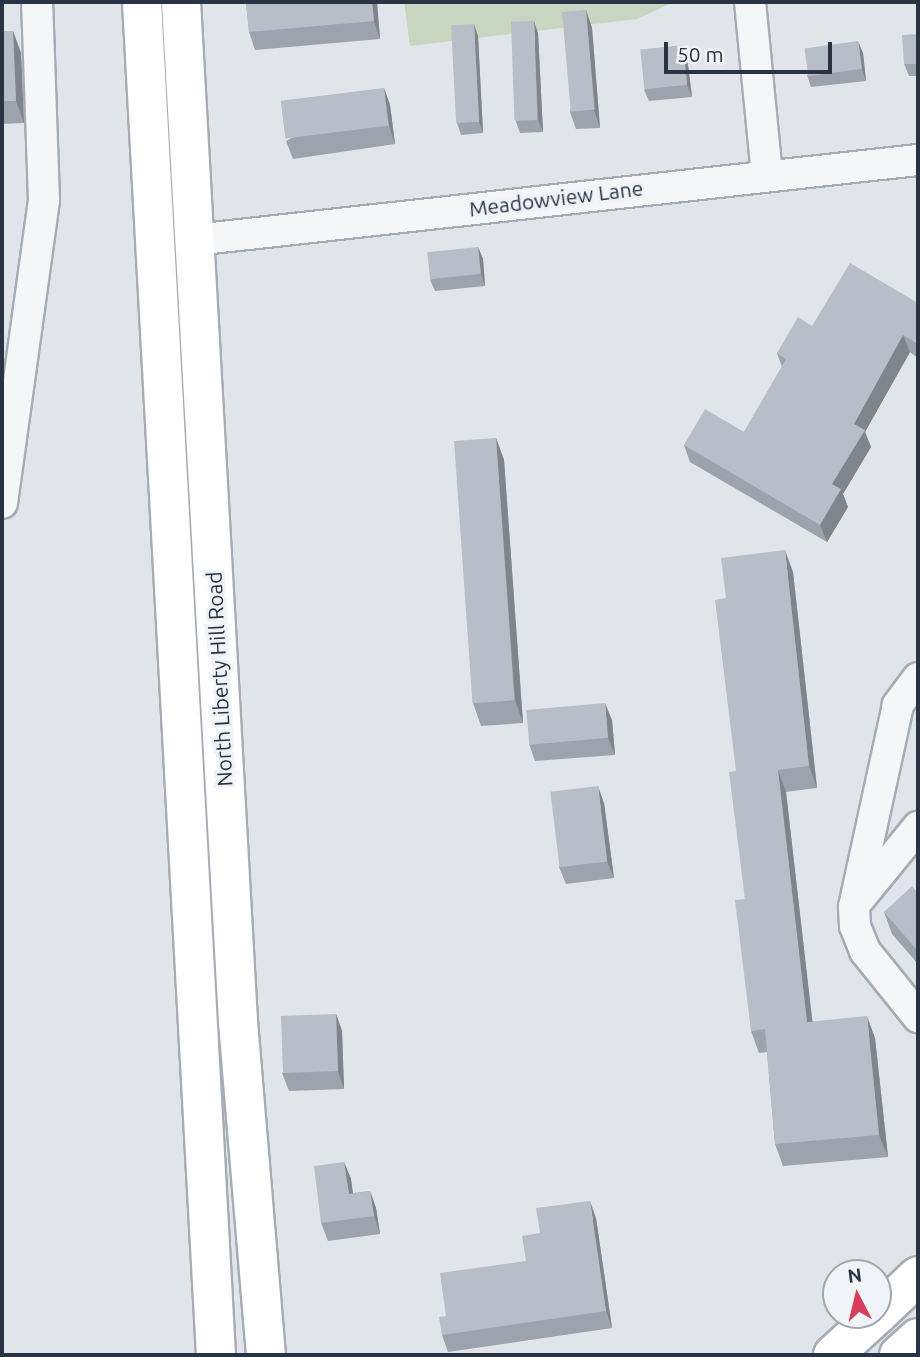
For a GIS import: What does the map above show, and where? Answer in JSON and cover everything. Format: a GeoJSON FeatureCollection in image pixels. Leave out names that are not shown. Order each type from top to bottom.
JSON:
{"type":"FeatureCollection","features":[{"type":"Feature","properties":{"kind":"main road","name":"North Liberty Hill Road"},"geometry":{"type":"LineString","coordinates":[[142,2],[216,1355]]}},
{"type":"Feature","properties":{"kind":"main road","name":"North Liberty Hill Road"},"geometry":{"type":"LineString","coordinates":[[181,2],[238,1022],[268,1345]]}},
{"type":"Feature","properties":{"kind":"main road"},"geometry":{"type":"LineString","coordinates":[[155,244],[194,240]]}},
{"type":"Feature","properties":{"kind":"main road"},"geometry":{"type":"LineString","coordinates":[[892,1301],[918,1276]]}},
{"type":"Feature","properties":{"kind":"main road"},"geometry":{"type":"LineString","coordinates":[[202,1355],[213,1312]]}},
{"type":"Feature","properties":{"kind":"main road"},"geometry":{"type":"LineString","coordinates":[[820,1355],[858,1329]]}},
{"type":"Feature","properties":{"kind":"main road"},"geometry":{"type":"LineString","coordinates":[[833,1355],[862,1329]]}},
{"type":"Feature","properties":{"kind":"main road"},"geometry":{"type":"LineString","coordinates":[[899,1355],[918,1338]]}},
{"type":"Feature","properties":{"kind":"street"},"geometry":{"type":"LineString","coordinates":[[2,503],[44,200],[37,2]]}},
{"type":"Feature","properties":{"kind":"street"},"geometry":{"type":"LineString","coordinates":[[750,2],[767,174]]}},
{"type":"Feature","properties":{"kind":"street","name":"Meadowview Lane"},"geometry":{"type":"LineString","coordinates":[[194,240],[767,174],[918,160]]}},
{"type":"Feature","properties":{"kind":"street"},"geometry":{"type":"LineString","coordinates":[[918,678],[898,705],[853,907],[855,926],[865,951],[918,1017]]}},
{"type":"Feature","properties":{"kind":"street"},"geometry":{"type":"LineString","coordinates":[[853,907],[918,827]]}},
{"type":"Feature","properties":{"kind":"green space"},"geometry":{"type":"Polygon","coordinates":[[[404,2],[674,2],[637,19],[410,46],[404,2]]]}},
{"type":"Feature","properties":{"kind":"building"},"geometry":{"type":"Polygon","coordinates":[[[246,2],[372,2],[374,21],[249,32],[246,2]]]}},
{"type":"Feature","properties":{"kind":"building"},"geometry":{"type":"Polygon","coordinates":[[[586,10],[595,110],[571,112],[562,12],[586,10]]]}},
{"type":"Feature","properties":{"kind":"building"},"geometry":{"type":"Polygon","coordinates":[[[534,21],[537,120],[514,121],[511,22],[534,21]]]}},
{"type":"Feature","properties":{"kind":"building"},"geometry":{"type":"Polygon","coordinates":[[[474,24],[479,122],[456,123],[451,25],[474,24]]]}},
{"type":"Feature","properties":{"kind":"building"},"geometry":{"type":"Polygon","coordinates":[[[2,31],[13,31],[16,101],[2,101],[2,31]]]}},
{"type":"Feature","properties":{"kind":"building"},"geometry":{"type":"Polygon","coordinates":[[[918,34],[918,64],[904,64],[902,35],[918,34]]]}},
{"type":"Feature","properties":{"kind":"building"},"geometry":{"type":"Polygon","coordinates":[[[858,41],[862,69],[808,76],[805,49],[858,41]]]}},
{"type":"Feature","properties":{"kind":"building"},"geometry":{"type":"Polygon","coordinates":[[[683,45],[687,85],[644,89],[640,49],[683,45]]]}},
{"type":"Feature","properties":{"kind":"building"},"geometry":{"type":"Polygon","coordinates":[[[384,88],[389,126],[285,138],[281,101],[384,88]]]}},
{"type":"Feature","properties":{"kind":"building"},"geometry":{"type":"Polygon","coordinates":[[[478,247],[481,274],[430,279],[427,252],[478,247]]]}},
{"type":"Feature","properties":{"kind":"building"},"geometry":{"type":"Polygon","coordinates":[[[850,263],[918,303],[918,344],[903,335],[854,424],[865,430],[832,484],[841,489],[820,525],[684,445],[705,409],[744,432],[786,359],[777,353],[798,317],[812,326],[850,263]]]}},
{"type":"Feature","properties":{"kind":"building"},"geometry":{"type":"Polygon","coordinates":[[[496,438],[514,700],[472,703],[454,441],[496,438]]]}},
{"type":"Feature","properties":{"kind":"building"},"geometry":{"type":"Polygon","coordinates":[[[785,550],[809,766],[778,770],[807,1022],[867,1016],[879,1135],[775,1144],[765,1029],[751,1031],[735,900],[745,899],[729,772],[736,771],[715,600],[726,598],[721,558],[785,550]]]}},
{"type":"Feature","properties":{"kind":"building"},"geometry":{"type":"Polygon","coordinates":[[[605,703],[608,738],[529,745],[526,710],[605,703]]]}},
{"type":"Feature","properties":{"kind":"building"},"geometry":{"type":"Polygon","coordinates":[[[598,786],[607,861],[560,867],[550,792],[598,786]]]}},
{"type":"Feature","properties":{"kind":"building"},"geometry":{"type":"Polygon","coordinates":[[[912,886],[918,893],[918,951],[884,912],[912,886]]]}},
{"type":"Feature","properties":{"kind":"building"},"geometry":{"type":"Polygon","coordinates":[[[336,1014],[338,1071],[283,1073],[281,1016],[336,1014]]]}},
{"type":"Feature","properties":{"kind":"building"},"geometry":{"type":"Polygon","coordinates":[[[344,1162],[349,1194],[370,1191],[374,1216],[321,1223],[314,1166],[344,1162]]]}},
{"type":"Feature","properties":{"kind":"building"},"geometry":{"type":"Polygon","coordinates":[[[590,1201],[606,1311],[442,1335],[439,1317],[446,1316],[440,1273],[526,1261],[522,1236],[540,1233],[536,1208],[590,1201]]]}}]}
